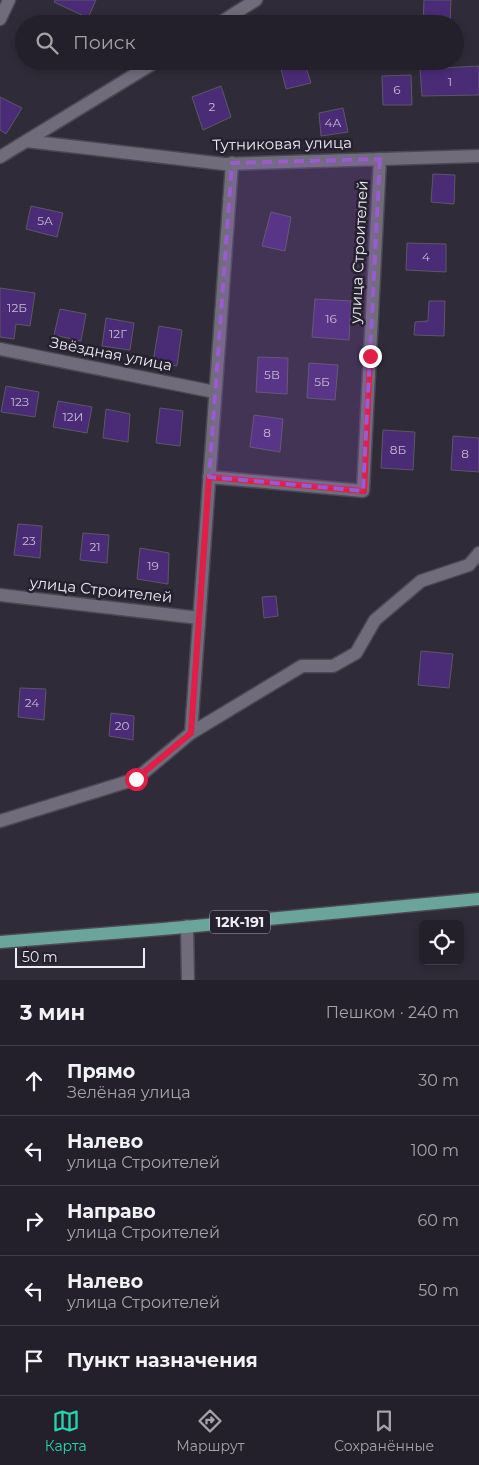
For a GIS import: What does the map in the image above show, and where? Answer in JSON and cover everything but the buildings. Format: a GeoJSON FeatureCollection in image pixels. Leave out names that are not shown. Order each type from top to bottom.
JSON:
{"type":"FeatureCollection","features":[{"type":"Feature","properties":{"kind":"main road","name":"12К-191"},"geometry":{"type":"LineString","coordinates":[[0,942],[479,899]]}},
{"type":"Feature","properties":{"kind":"street"},"geometry":{"type":"LineString","coordinates":[[0,19],[8,0]]}},
{"type":"Feature","properties":{"kind":"street"},"geometry":{"type":"LineString","coordinates":[[232,15],[256,0]]}},
{"type":"Feature","properties":{"kind":"street"},"geometry":{"type":"LineString","coordinates":[[0,157],[141,70]]}},
{"type":"Feature","properties":{"kind":"street","name":"Тутниковая улица"},"geometry":{"type":"LineString","coordinates":[[26,141],[232,163],[479,156]]}},
{"type":"Feature","properties":{"kind":"street","name":"улица Строителей"},"geometry":{"type":"LineString","coordinates":[[209,477],[364,491],[380,159]]}},
{"type":"Feature","properties":{"kind":"street"},"geometry":{"type":"LineString","coordinates":[[191,733],[232,163]]}},
{"type":"Feature","properties":{"kind":"street","name":"Звёздная улица"},"geometry":{"type":"LineString","coordinates":[[0,349],[215,392]]}},
{"type":"Feature","properties":{"kind":"street"},"geometry":{"type":"LineString","coordinates":[[0,821],[136,779],[191,733],[302,666],[333,666],[356,653],[375,620],[421,581],[469,565],[479,553]]}},
{"type":"Feature","properties":{"kind":"street","name":"улица Строителей"},"geometry":{"type":"LineString","coordinates":[[0,595],[199,618]]}},
{"type":"Feature","properties":{"kind":"street"},"geometry":{"type":"LineString","coordinates":[[187,926],[188,980]]}},
{"type":"Feature","properties":{"kind":"highlighted area"},"geometry":{"type":"Polygon","coordinates":[[[380,159],[363,491],[209,477],[232,163],[380,159]]]}},
{"type":"Feature","properties":{"kind":"route"},"geometry":{"type":"LineString","coordinates":[[136,779],[191,733],[209,477],[364,491],[370,356]]}}]}
